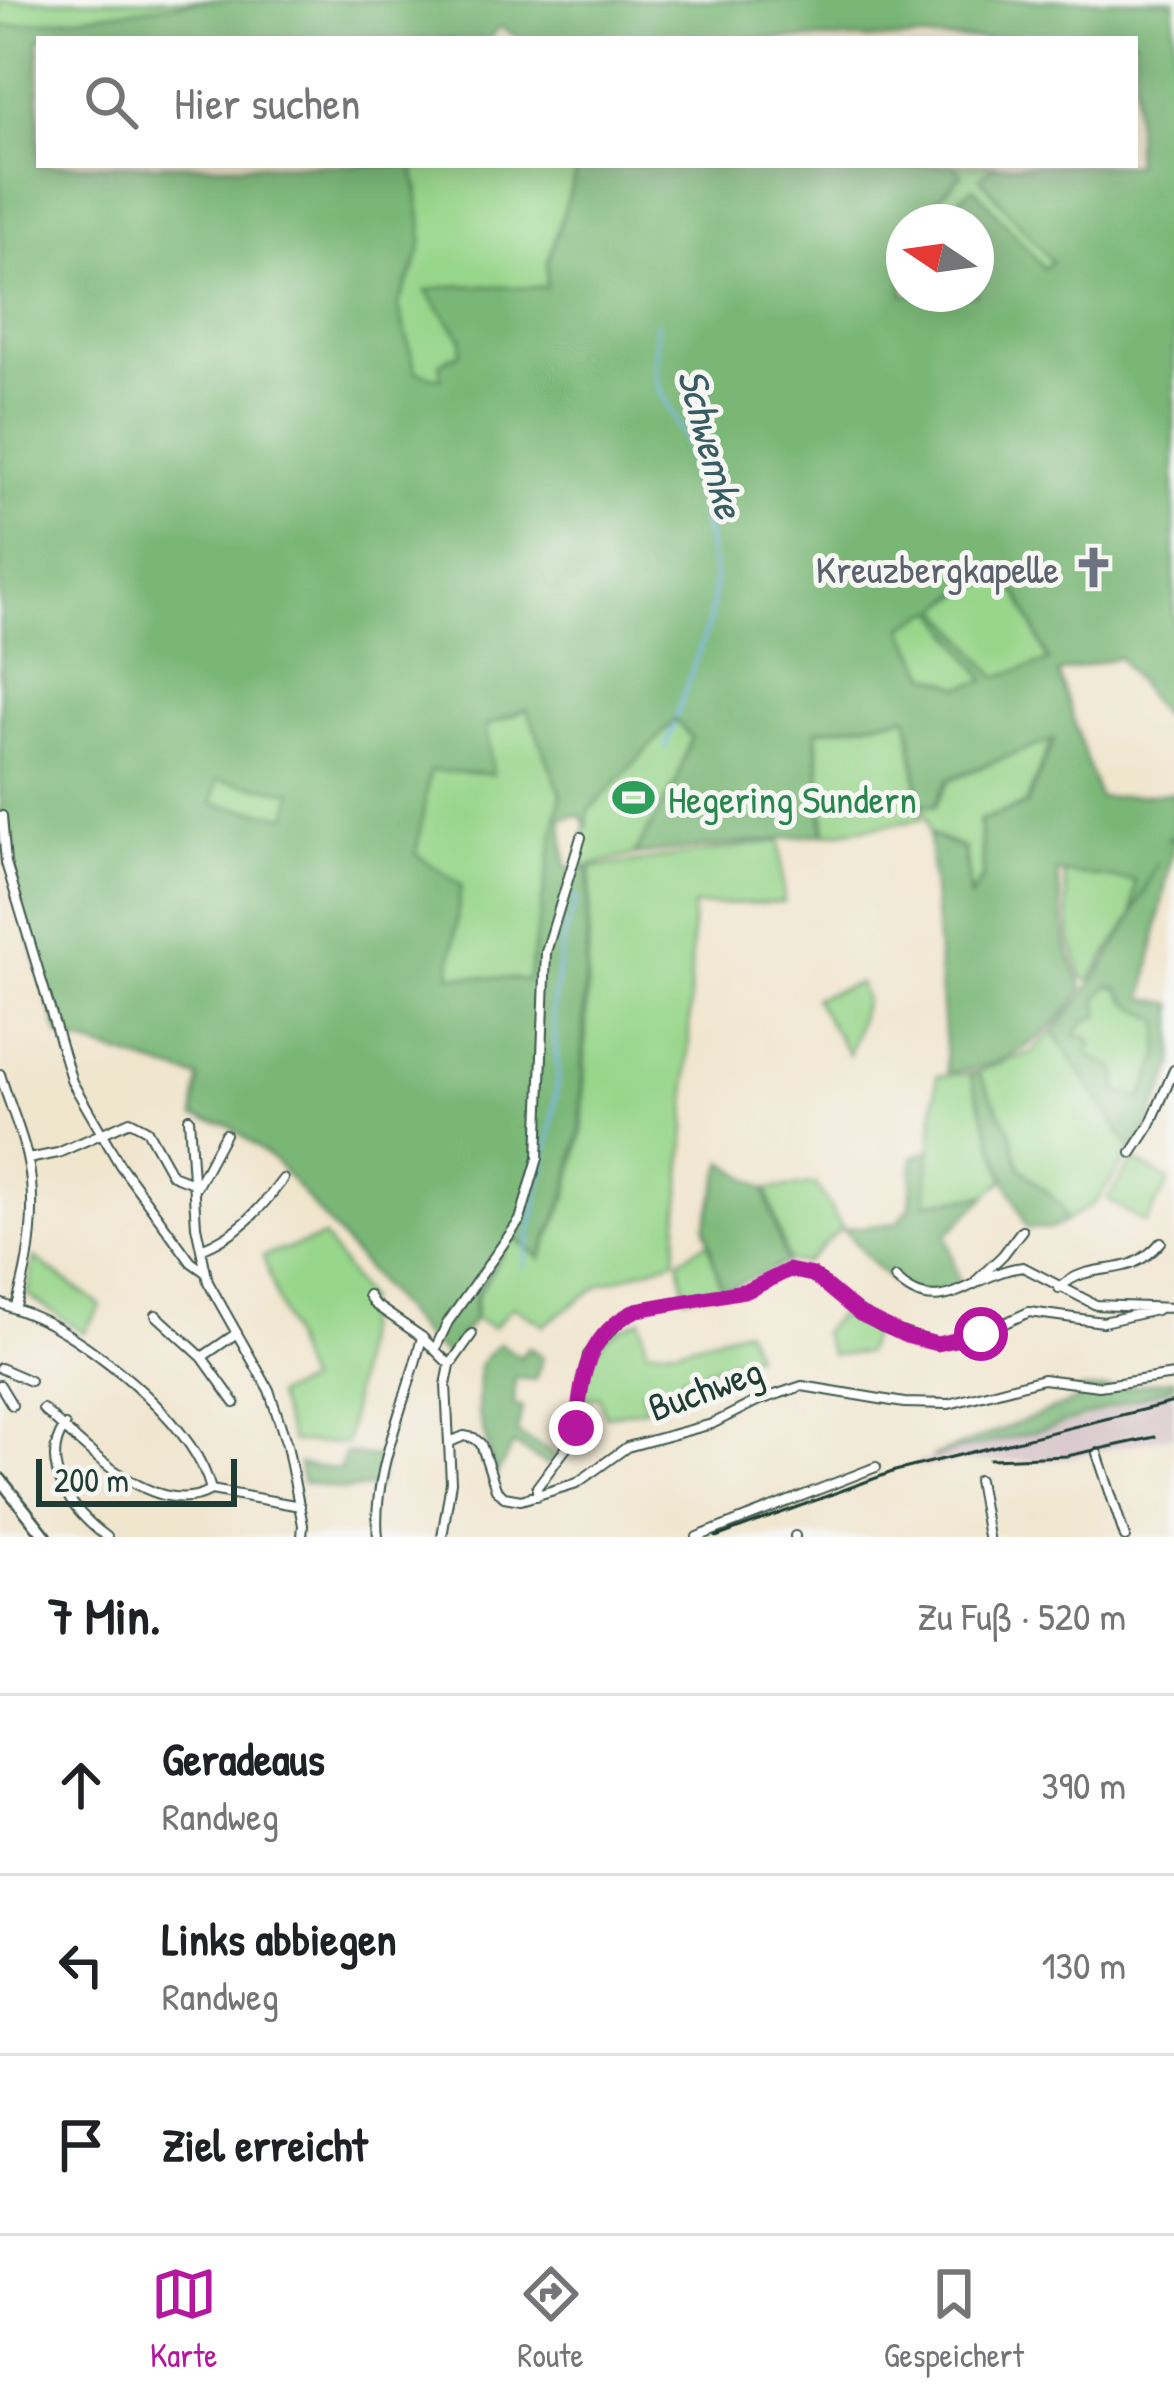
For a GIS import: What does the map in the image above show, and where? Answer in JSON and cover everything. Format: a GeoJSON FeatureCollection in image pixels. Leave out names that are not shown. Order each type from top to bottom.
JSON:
{"type":"FeatureCollection","features":[{"type":"Feature","properties":{"kind":"main road"},"geometry":{"type":"LineString","coordinates":[[0,1478],[46,1537]]}},
{"type":"Feature","properties":{"kind":"street"},"geometry":{"type":"LineString","coordinates":[[2,816],[6,863],[69,1071],[145,1201],[191,1262],[205,1272]]}},
{"type":"Feature","properties":{"kind":"street"},"geometry":{"type":"LineString","coordinates":[[435,1349],[448,1322],[520,1220],[538,1158],[545,952],[581,837]]}},
{"type":"Feature","properties":{"kind":"street"},"geometry":{"type":"LineString","coordinates":[[1132,1153],[1174,1070]]}},
{"type":"Feature","properties":{"kind":"street"},"geometry":{"type":"LineString","coordinates":[[0,1074],[28,1159],[29,1228],[15,1309]]}},
{"type":"Feature","properties":{"kind":"street"},"geometry":{"type":"LineString","coordinates":[[189,1118],[205,1272],[268,1390],[287,1445],[302,1537]]}},
{"type":"Feature","properties":{"kind":"street"},"geometry":{"type":"LineString","coordinates":[[28,1159],[58,1153],[124,1121],[139,1124],[149,1133],[172,1175],[195,1187]]}},
{"type":"Feature","properties":{"kind":"street"},"geometry":{"type":"LineString","coordinates":[[195,1187],[225,1134]]}},
{"type":"Feature","properties":{"kind":"street"},"geometry":{"type":"LineString","coordinates":[[201,1249],[240,1229],[283,1179]]}},
{"type":"Feature","properties":{"kind":"street"},"geometry":{"type":"LineString","coordinates":[[976,1281],[1022,1230]]}},
{"type":"Feature","properties":{"kind":"street"},"geometry":{"type":"LineString","coordinates":[[1059,1288],[1080,1273],[1139,1263],[1161,1241]]}},
{"type":"Feature","properties":{"kind":"street"},"geometry":{"type":"LineString","coordinates":[[895,1278],[910,1292],[929,1298],[950,1295],[976,1281],[1023,1267],[1096,1305],[1156,1310]]}},
{"type":"Feature","properties":{"kind":"street"},"geometry":{"type":"LineString","coordinates":[[450,1442],[467,1436],[481,1444],[496,1490],[504,1497],[518,1501],[537,1496],[537,1487],[574,1434],[588,1355],[619,1322],[637,1310],[749,1290],[789,1270],[813,1275],[881,1326],[937,1344],[971,1338],[1029,1312],[1103,1322],[1174,1308]]}},
{"type":"Feature","properties":{"kind":"street"},"geometry":{"type":"LineString","coordinates":[[368,1295],[422,1337],[449,1366]]}},
{"type":"Feature","properties":{"kind":"street"},"geometry":{"type":"LineString","coordinates":[[0,1303],[80,1342],[140,1389],[200,1462],[211,1490]]}},
{"type":"Feature","properties":{"kind":"street"},"geometry":{"type":"LineString","coordinates":[[156,1315],[202,1357],[235,1403]]}},
{"type":"Feature","properties":{"kind":"street"},"geometry":{"type":"LineString","coordinates":[[202,1357],[237,1333]]}},
{"type":"Feature","properties":{"kind":"street"},"geometry":{"type":"LineString","coordinates":[[442,1537],[451,1482],[445,1408],[449,1366],[472,1334]]}},
{"type":"Feature","properties":{"kind":"street"},"geometry":{"type":"LineString","coordinates":[[378,1537],[387,1462],[422,1337]]}},
{"type":"Feature","properties":{"kind":"street"},"geometry":{"type":"LineString","coordinates":[[4,1370],[30,1381]]}},
{"type":"Feature","properties":{"kind":"street"},"geometry":{"type":"LineString","coordinates":[[4,1370],[9,1377],[0,1385],[11,1405]]}},
{"type":"Feature","properties":{"kind":"street","name":"Buchweg"},"geometry":{"type":"LineString","coordinates":[[537,1496],[582,1480],[621,1449],[712,1424],[757,1401],[802,1386],[904,1403],[944,1404],[1043,1379],[1099,1386],[1174,1375]]}},
{"type":"Feature","properties":{"kind":"street"},"geometry":{"type":"LineString","coordinates":[[43,1409],[112,1469],[155,1493],[188,1498],[211,1490],[300,1505]]}},
{"type":"Feature","properties":{"kind":"street"},"geometry":{"type":"LineString","coordinates":[[64,1426],[55,1445],[57,1475],[81,1512],[107,1537]]}},
{"type":"Feature","properties":{"kind":"street"},"geometry":{"type":"LineString","coordinates":[[1096,1454],[1125,1537]]}},
{"type":"Feature","properties":{"kind":"street"},"geometry":{"type":"LineString","coordinates":[[697,1537],[726,1532],[876,1467]]}},
{"type":"Feature","properties":{"kind":"street"},"geometry":{"type":"LineString","coordinates":[[978,1480],[988,1537]]}},
{"type":"Feature","properties":{"kind":"shaded area"},"geometry":{"type":"Polygon","coordinates":[[[1174,1388],[1174,1435],[1055,1460],[957,1462],[918,1468],[916,1462],[1065,1426],[1174,1388]]]}},
{"type":"Feature","properties":{"kind":"green space"},"geometry":{"type":"Polygon","coordinates":[[[0,0],[220,0],[0,28],[0,0]]]}},
{"type":"Feature","properties":{"kind":"green space"},"geometry":{"type":"Polygon","coordinates":[[[212,0],[1174,0],[1174,714],[1161,715],[1119,657],[1058,673],[1099,798],[1174,793],[1174,835],[1168,840],[1174,840],[1144,998],[1174,1004],[1174,1066],[1146,1131],[1132,1151],[1053,1031],[1113,951],[1137,907],[1158,862],[1133,914],[1135,881],[1057,872],[1068,950],[1083,988],[1057,1021],[1026,1047],[989,1065],[947,1072],[929,835],[963,849],[970,899],[984,876],[981,821],[1027,805],[1054,739],[948,779],[935,805],[921,803],[908,716],[816,730],[823,834],[634,855],[676,783],[691,737],[675,720],[588,812],[587,825],[580,815],[562,818],[566,868],[589,869],[580,1131],[565,1196],[540,1257],[512,1236],[475,1297],[473,1320],[446,1355],[428,1342],[276,1162],[229,1125],[194,1117],[199,1078],[59,1036],[0,833],[0,27],[212,0]],[[500,27],[492,36],[36,36],[36,168],[416,168],[422,241],[398,305],[416,371],[441,379],[440,363],[460,353],[462,339],[426,291],[455,286],[546,287],[547,265],[577,168],[957,168],[962,174],[932,204],[886,204],[886,312],[994,312],[994,210],[1044,268],[1052,262],[980,178],[991,168],[1138,168],[1138,36],[516,36],[500,27]],[[998,576],[961,592],[941,608],[996,677],[1049,661],[1020,597],[998,576]],[[936,610],[903,627],[928,675],[961,687],[985,681],[936,610]],[[527,709],[486,726],[493,774],[430,771],[416,854],[461,885],[450,975],[528,980],[561,794],[527,709]],[[217,780],[213,804],[288,816],[293,792],[217,780]],[[1109,986],[1098,997],[1100,1015],[1083,1023],[1075,1036],[1087,1037],[1092,1043],[1088,1054],[1117,1070],[1118,1093],[1142,1098],[1159,1057],[1161,1022],[1109,986]]]}},
{"type":"Feature","properties":{"kind":"green space"},"geometry":{"type":"Polygon","coordinates":[[[415,168],[577,168],[547,265],[546,287],[455,286],[427,291],[462,339],[461,353],[447,358],[442,379],[416,372],[398,304],[416,266],[419,189],[412,174],[415,168]]]}},
{"type":"Feature","properties":{"kind":"green space"},"geometry":{"type":"Polygon","coordinates":[[[957,168],[991,168],[981,178],[1053,262],[1044,269],[994,211],[994,204],[988,204],[974,188],[954,204],[933,204],[962,175],[957,168]]]}},
{"type":"Feature","properties":{"kind":"green space"},"geometry":{"type":"Polygon","coordinates":[[[974,187],[989,204],[952,204],[974,187]]]}},
{"type":"Feature","properties":{"kind":"green space"},"geometry":{"type":"Polygon","coordinates":[[[998,576],[1020,597],[1048,662],[996,677],[937,612],[986,681],[961,687],[929,676],[902,627],[998,576]]]}},
{"type":"Feature","properties":{"kind":"green space"},"geometry":{"type":"Polygon","coordinates":[[[528,709],[561,794],[529,981],[450,975],[461,886],[416,854],[430,771],[486,726],[528,709]]]}},
{"type":"Feature","properties":{"kind":"green space"},"geometry":{"type":"Polygon","coordinates":[[[908,717],[921,820],[826,834],[817,731],[908,717]]]}},
{"type":"Feature","properties":{"kind":"green space","name":"Hegering Sundern"},"geometry":{"type":"Polygon","coordinates":[[[675,720],[692,737],[676,783],[634,855],[579,868],[587,813],[675,720]]]}},
{"type":"Feature","properties":{"kind":"green space"},"geometry":{"type":"Polygon","coordinates":[[[1052,739],[1025,804],[979,820],[983,875],[971,896],[965,848],[930,834],[922,804],[935,807],[950,780],[1052,739]]]}},
{"type":"Feature","properties":{"kind":"green space"},"geometry":{"type":"Polygon","coordinates":[[[217,779],[294,792],[288,816],[213,804],[217,779]]]}},
{"type":"Feature","properties":{"kind":"green space"},"geometry":{"type":"Polygon","coordinates":[[[780,841],[784,902],[693,906],[686,1128],[675,1260],[600,1285],[544,1325],[513,1306],[493,1328],[475,1319],[477,1297],[512,1237],[541,1259],[567,1196],[583,1130],[591,868],[780,841]]]}},
{"type":"Feature","properties":{"kind":"green space"},"geometry":{"type":"Polygon","coordinates":[[[1064,873],[1135,881],[1133,914],[1090,980],[1083,978],[1071,941],[1064,873]]]}},
{"type":"Feature","properties":{"kind":"green space"},"geometry":{"type":"Polygon","coordinates":[[[859,983],[865,1001],[849,1055],[814,998],[859,983]]]}},
{"type":"Feature","properties":{"kind":"green space"},"geometry":{"type":"Polygon","coordinates":[[[1109,986],[1162,1022],[1159,1057],[1142,1098],[1118,1093],[1074,1036],[1109,986]]]}},
{"type":"Feature","properties":{"kind":"green space"},"geometry":{"type":"Polygon","coordinates":[[[1053,1031],[1132,1151],[1095,1203],[1066,1221],[1061,1205],[1020,1167],[1010,1130],[978,1072],[1032,1052],[1053,1031]]]}},
{"type":"Feature","properties":{"kind":"green space"},"geometry":{"type":"Polygon","coordinates":[[[978,1072],[1010,1130],[1020,1167],[1061,1206],[1066,1221],[1051,1229],[1027,1228],[973,1083],[971,1074],[978,1072]]]}},
{"type":"Feature","properties":{"kind":"green space"},"geometry":{"type":"Polygon","coordinates":[[[971,1074],[1004,1180],[987,1195],[926,1202],[937,1076],[971,1074]]]}},
{"type":"Feature","properties":{"kind":"green space"},"geometry":{"type":"Polygon","coordinates":[[[930,1150],[926,1203],[987,1196],[946,1235],[961,1288],[940,1294],[907,1290],[893,1282],[843,1229],[897,1223],[910,1207],[913,1157],[930,1150]]]}},
{"type":"Feature","properties":{"kind":"green space"},"geometry":{"type":"Polygon","coordinates":[[[1134,1160],[1170,1181],[1145,1223],[1107,1199],[1134,1160]]]}},
{"type":"Feature","properties":{"kind":"green space"},"geometry":{"type":"Polygon","coordinates":[[[724,1162],[765,1190],[786,1263],[722,1291],[705,1227],[724,1162]]]}},
{"type":"Feature","properties":{"kind":"green space"},"geometry":{"type":"Polygon","coordinates":[[[816,1184],[842,1227],[805,1263],[788,1261],[767,1189],[816,1184]]]}},
{"type":"Feature","properties":{"kind":"green space"},"geometry":{"type":"Polygon","coordinates":[[[324,1237],[366,1299],[347,1444],[292,1442],[275,1395],[306,1383],[263,1256],[324,1237]]]}},
{"type":"Feature","properties":{"kind":"green space"},"geometry":{"type":"Polygon","coordinates":[[[708,1242],[722,1291],[685,1296],[679,1260],[708,1242]]]}},
{"type":"Feature","properties":{"kind":"green space"},"geometry":{"type":"Polygon","coordinates":[[[34,1258],[101,1306],[84,1333],[28,1295],[34,1258]]]}},
{"type":"Feature","properties":{"kind":"green space"},"geometry":{"type":"Polygon","coordinates":[[[846,1307],[875,1324],[865,1353],[831,1355],[822,1332],[846,1307]]]}},
{"type":"Feature","properties":{"kind":"green space"},"geometry":{"type":"Polygon","coordinates":[[[641,1319],[647,1349],[678,1348],[745,1329],[755,1354],[682,1377],[684,1385],[641,1391],[647,1408],[605,1416],[599,1396],[580,1401],[592,1358],[603,1341],[641,1319]]]}},
{"type":"Feature","properties":{"kind":"green space"},"geometry":{"type":"Polygon","coordinates":[[[499,1343],[520,1357],[529,1347],[543,1357],[535,1380],[515,1378],[514,1406],[522,1407],[517,1433],[556,1456],[547,1465],[513,1444],[496,1476],[478,1412],[479,1365],[499,1343]]]}},
{"type":"Feature","properties":{"kind":"green space"},"geometry":{"type":"Polygon","coordinates":[[[1174,1379],[1174,1386],[1050,1428],[932,1457],[1077,1400],[1077,1390],[1174,1379]]]}},
{"type":"Feature","properties":{"kind":"green space"},"geometry":{"type":"Polygon","coordinates":[[[345,1453],[384,1459],[378,1487],[343,1490],[302,1482],[299,1464],[340,1470],[345,1453]]]}},
{"type":"Feature","properties":{"kind":"waterway","name":"Schwemke"},"geometry":{"type":"LineString","coordinates":[[656,323],[658,386],[689,446],[715,577],[710,619],[676,716]]}},
{"type":"Feature","properties":{"kind":"waterway","name":"Schwemke"},"geometry":{"type":"LineString","coordinates":[[665,748],[674,724]]}},
{"type":"Feature","properties":{"kind":"waterway","name":"Schwemke"},"geometry":{"type":"LineString","coordinates":[[524,1266],[553,1119],[558,1072],[552,1011],[563,937],[577,900],[572,894]]}},
{"type":"Feature","properties":{"kind":"railway"},"geometry":{"type":"LineString","coordinates":[[716,1537],[895,1471],[1174,1402]]}},
{"type":"Feature","properties":{"kind":"railway"},"geometry":{"type":"LineString","coordinates":[[989,1459],[1067,1456],[1155,1437]]}},
{"type":"Feature","properties":{"kind":"place","name":"Kreuzbergkapelle"},"geometry":{"type":"Point","coordinates":[1093,568]}},
{"type":"Feature","properties":{"kind":"place","name":"Hegering Sundern"},"geometry":{"type":"Point","coordinates":[634,798]}},
{"type":"Feature","properties":{"kind":"route"},"geometry":{"type":"LineString","coordinates":[[576,1428],[588,1355],[625,1316],[749,1290],[784,1270],[813,1275],[860,1314],[906,1336],[937,1344],[981,1334]]}}]}
